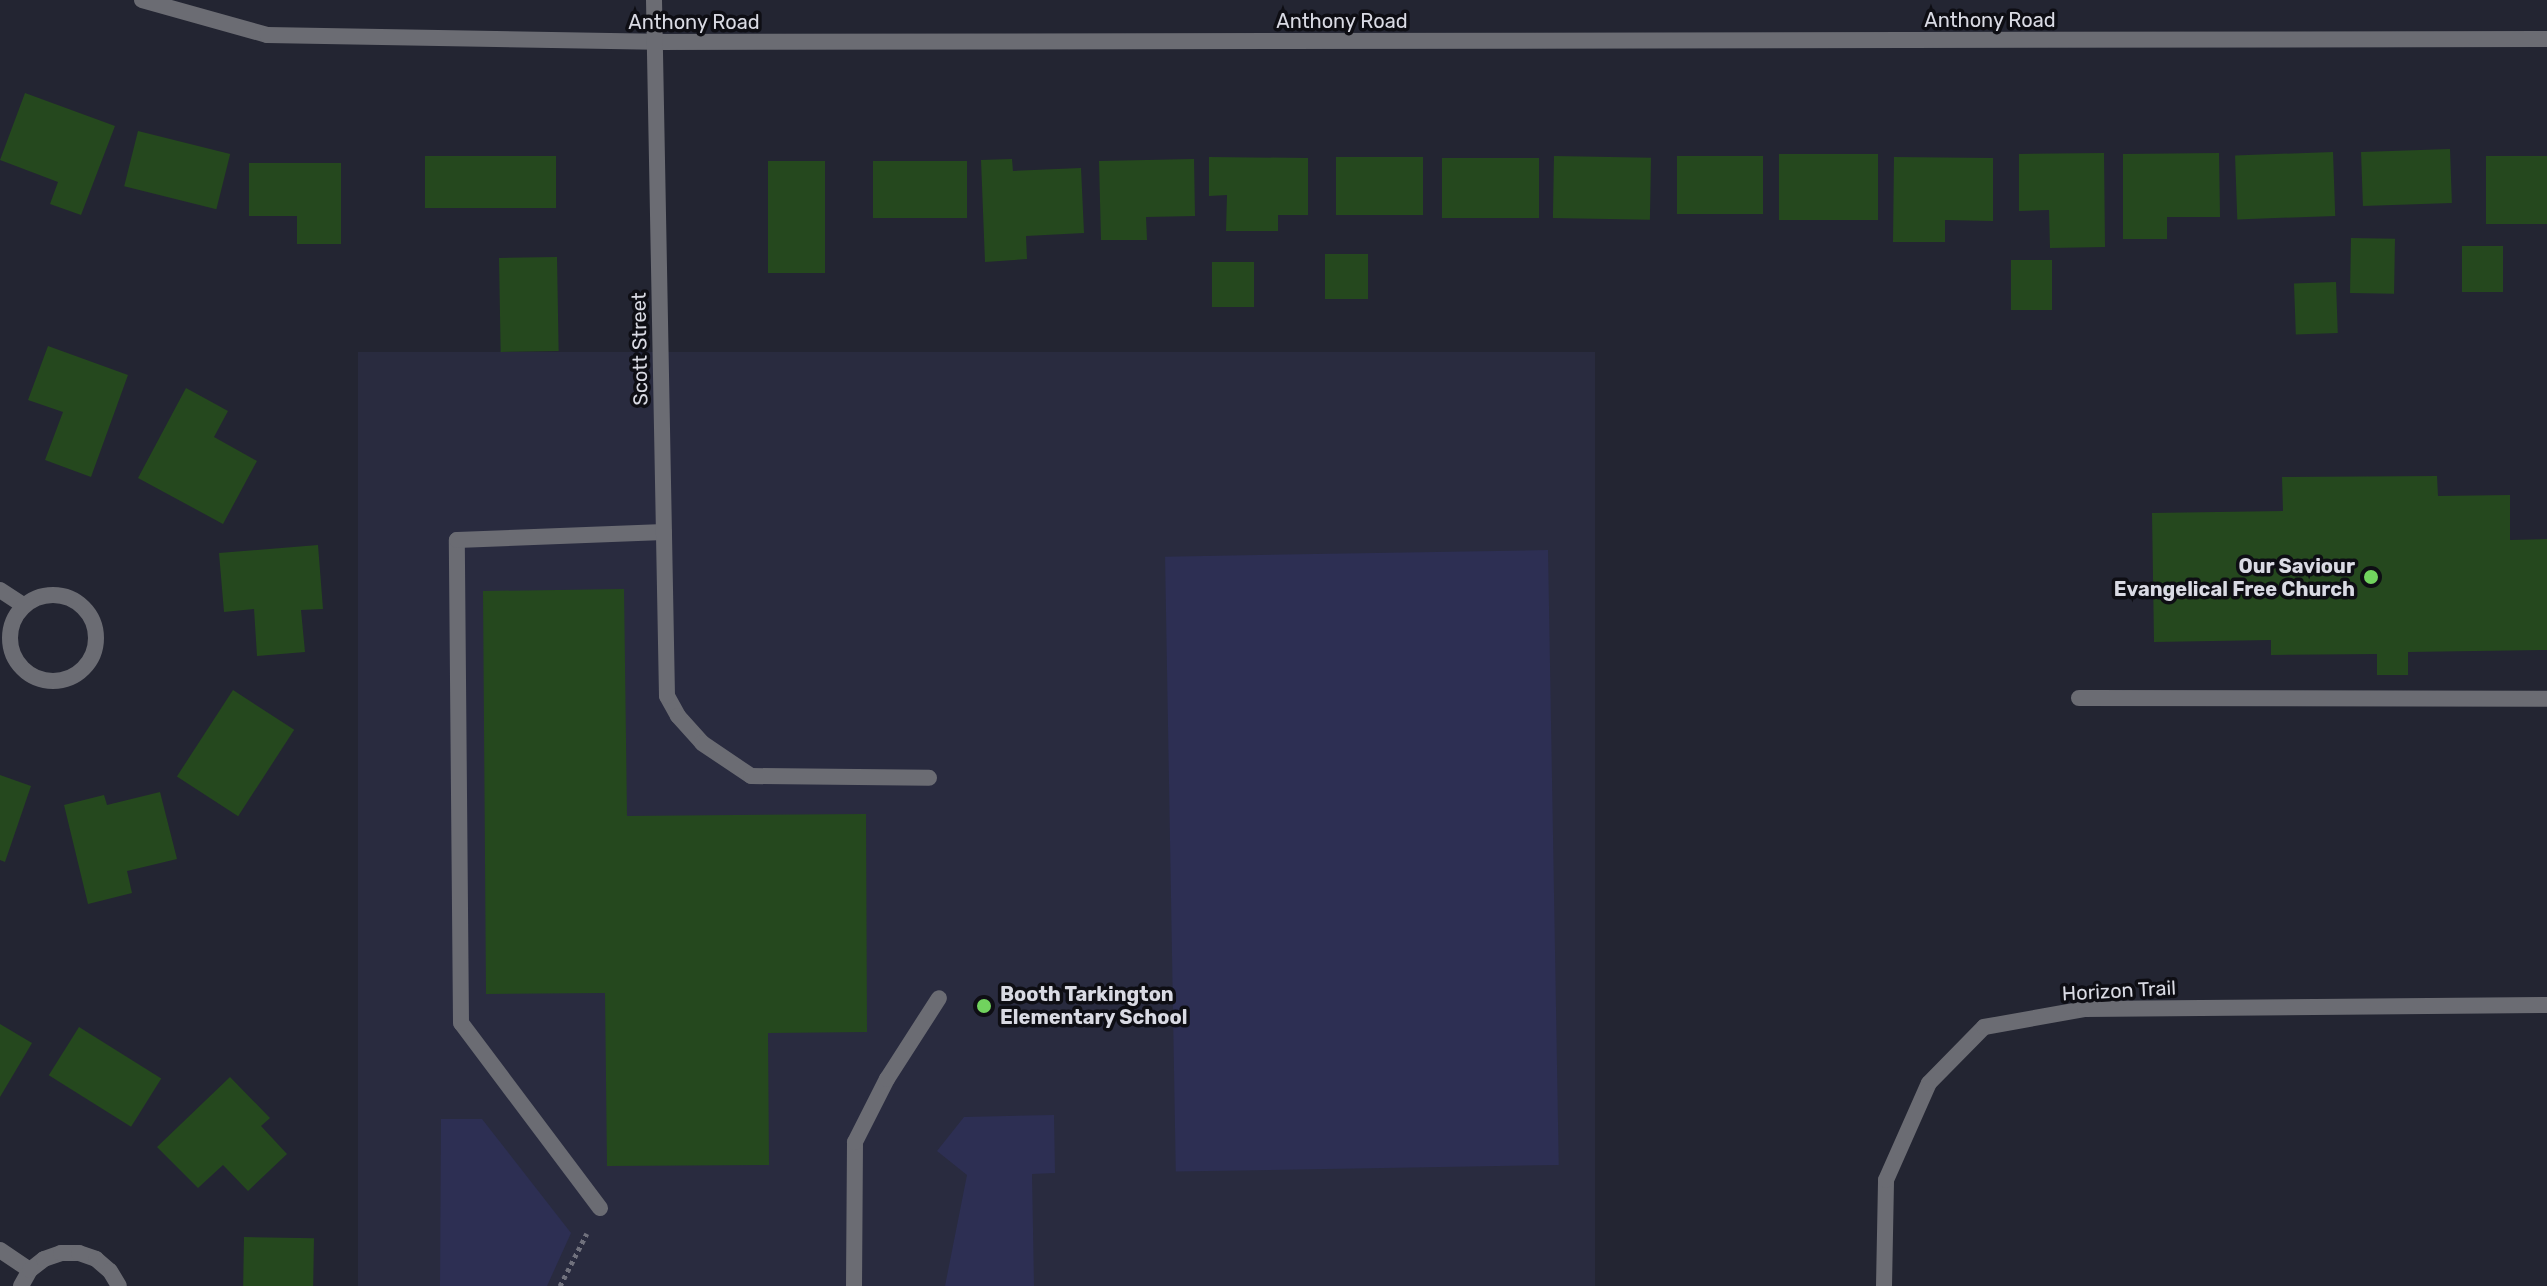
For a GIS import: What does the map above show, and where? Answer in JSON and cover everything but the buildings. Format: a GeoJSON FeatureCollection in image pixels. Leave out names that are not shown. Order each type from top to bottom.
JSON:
{"type":"FeatureCollection","features":[{"type":"Feature","properties":{"kind":"street","name":"Anthony Road"},"geometry":{"type":"LineString","coordinates":[[142,0],[267,35],[654,42],[2547,39]]}},
{"type":"Feature","properties":{"kind":"street","name":"Scott Street"},"geometry":{"type":"LineString","coordinates":[[654,0],[667,696],[678,716],[702,743],[751,776],[929,778]]}},
{"type":"Feature","properties":{"kind":"street"},"geometry":{"type":"LineString","coordinates":[[600,1208],[461,1023],[457,540],[664,532]]}},
{"type":"Feature","properties":{"kind":"street"},"geometry":{"type":"LineString","coordinates":[[0,590],[23,605]]}},
{"type":"Feature","properties":{"kind":"street"},"geometry":{"type":"LineString","coordinates":[[49,594],[64,595],[87,610],[97,638],[88,664],[64,680],[36,678],[24,670],[10,645],[10,631],[23,605],[49,594]]}},
{"type":"Feature","properties":{"kind":"street"},"geometry":{"type":"LineString","coordinates":[[2079,698],[2547,699]]}},
{"type":"Feature","properties":{"kind":"street"},"geometry":{"type":"LineString","coordinates":[[854,1286],[855,1142],[887,1079],[939,998]]}},
{"type":"Feature","properties":{"kind":"street","name":"Horizon Trail"},"geometry":{"type":"LineString","coordinates":[[1884,1286],[1886,1180],[1929,1083],[1984,1027],[2085,1009],[2547,1005]]}},
{"type":"Feature","properties":{"kind":"street"},"geometry":{"type":"LineString","coordinates":[[0,1250],[30,1270]]}},
{"type":"Feature","properties":{"kind":"street"},"geometry":{"type":"LineString","coordinates":[[21,1286],[30,1270],[44,1259],[61,1253],[79,1253],[96,1259],[110,1271],[119,1286]]}},
{"type":"Feature","properties":{"kind":"path"},"geometry":{"type":"LineString","coordinates":[[560,1286],[600,1208]]}},
{"type":"Feature","properties":{"kind":"shaded area","name":"Booth Tarkington Elementary School"},"geometry":{"type":"Polygon","coordinates":[[[358,352],[1595,352],[1595,1286],[358,1286],[358,352]]]}},
{"type":"Feature","properties":{"kind":"shaded area"},"geometry":{"type":"Polygon","coordinates":[[[1548,550],[1559,1165],[1176,1172],[1165,557],[1548,550]]]}},
{"type":"Feature","properties":{"kind":"shaded area"},"geometry":{"type":"Polygon","coordinates":[[[1054,1115],[1055,1173],[1032,1174],[1034,1286],[945,1286],[967,1175],[937,1151],[964,1117],[1054,1115]]]}},
{"type":"Feature","properties":{"kind":"shaded area"},"geometry":{"type":"Polygon","coordinates":[[[441,1119],[482,1119],[571,1233],[547,1286],[440,1286],[441,1119]]]}},
{"type":"Feature","properties":{"kind":"place","name":"Our Saviour Evangelical Free Church"},"geometry":{"type":"Point","coordinates":[2371,577]}},
{"type":"Feature","properties":{"kind":"place","name":"Booth Tarkington Elementary School"},"geometry":{"type":"Point","coordinates":[984,1006]}}]}
